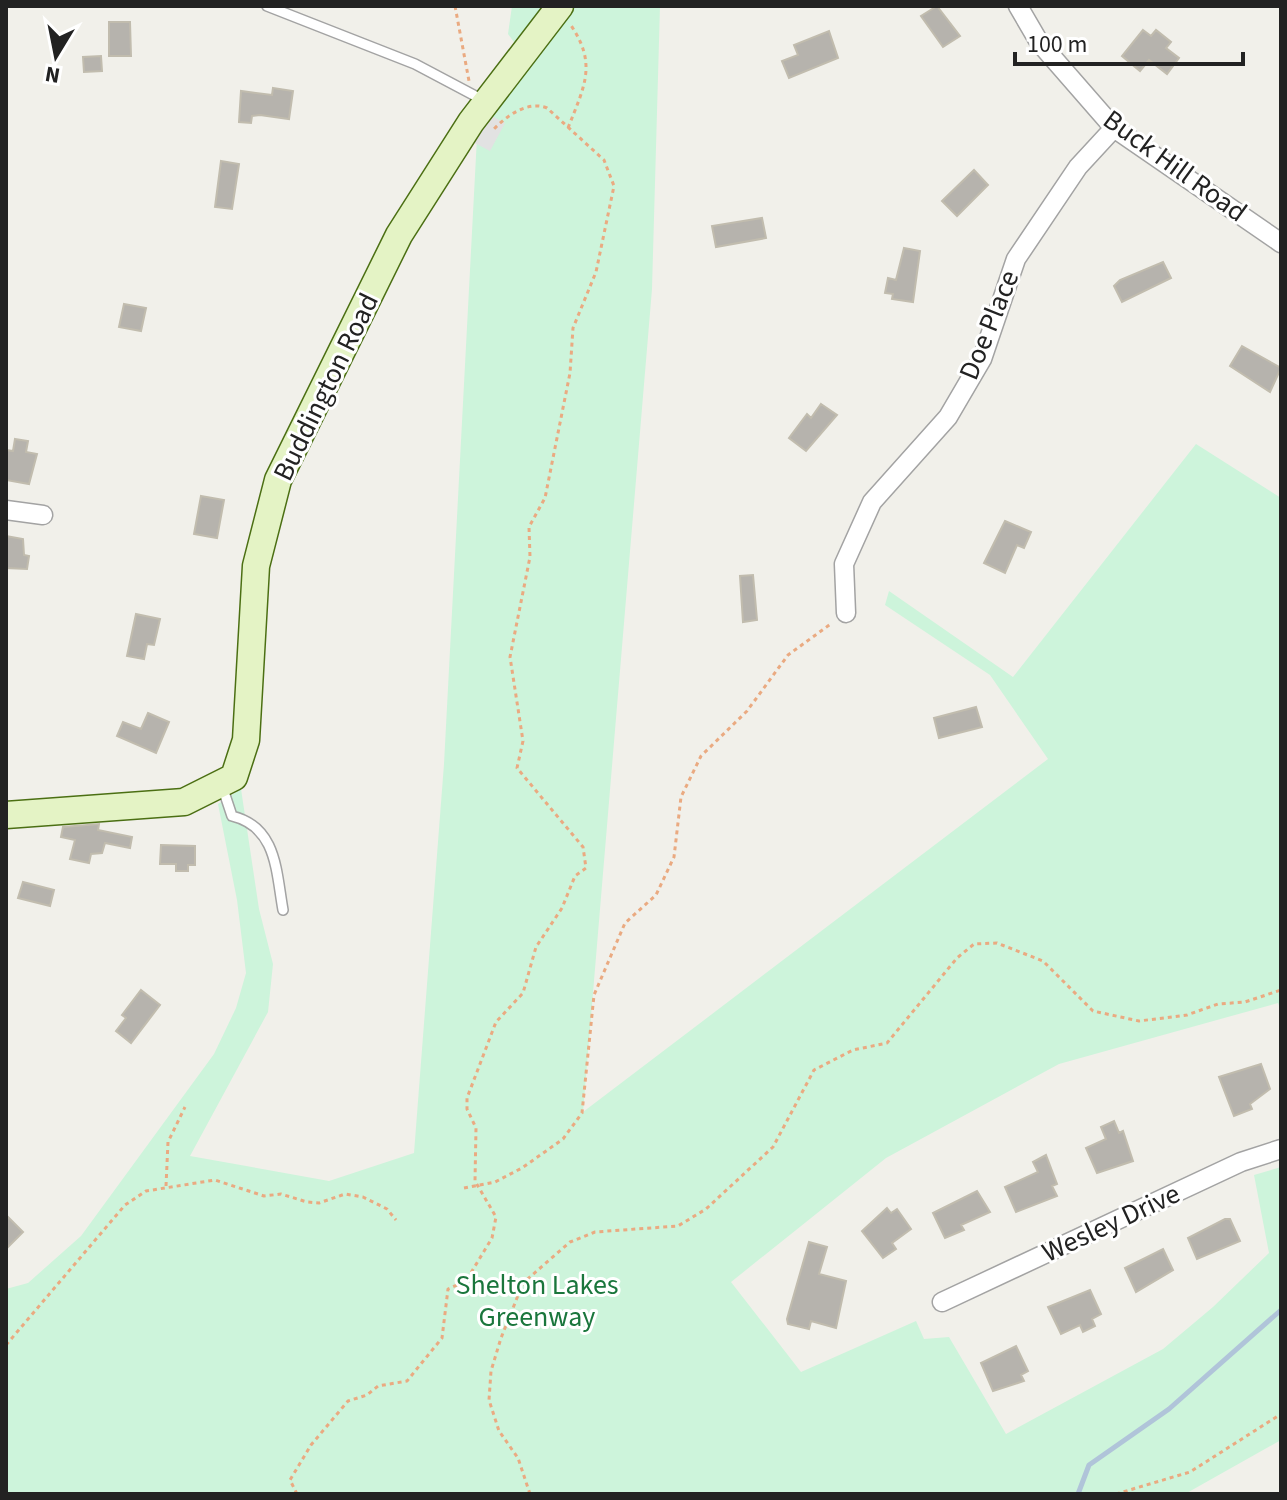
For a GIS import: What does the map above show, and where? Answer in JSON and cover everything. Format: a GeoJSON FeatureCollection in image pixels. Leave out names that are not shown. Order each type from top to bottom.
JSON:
{"type":"FeatureCollection","features":[{"type":"Feature","properties":{"kind":"street","name":"Buck Hill Road"},"geometry":{"type":"LineString","coordinates":[[1018,6],[1039,42],[1114,128],[1281,243]]}},
{"type":"Feature","properties":{"kind":"street","name":"Buddington Road"},"geometry":{"type":"LineString","coordinates":[[222,786],[234,777],[246,740],[256,566],[278,480],[399,235],[478,98],[558,8]]}},
{"type":"Feature","properties":{"kind":"street","name":"Doe Place"},"geometry":{"type":"LineString","coordinates":[[846,613],[844,564],[872,502],[948,417],[982,359],[1016,259],[1078,167],[1114,128]]}},
{"type":"Feature","properties":{"kind":"street"},"geometry":{"type":"LineString","coordinates":[[6,510],[43,515]]}},
{"type":"Feature","properties":{"kind":"street"},"geometry":{"type":"LineString","coordinates":[[6,815],[184,802],[222,786]]}},
{"type":"Feature","properties":{"kind":"street","name":"Wesley Drive"},"geometry":{"type":"LineString","coordinates":[[942,1302],[1241,1162],[1281,1149]]}},
{"type":"Feature","properties":{"kind":"lane"},"geometry":{"type":"LineString","coordinates":[[267,6],[415,64],[478,98]]}},
{"type":"Feature","properties":{"kind":"lane"},"geometry":{"type":"LineString","coordinates":[[222,786],[232,816],[257,826],[267,839],[283,910]]}},
{"type":"Feature","properties":{"kind":"path"},"geometry":{"type":"LineString","coordinates":[[455,6],[478,98]]}},
{"type":"Feature","properties":{"kind":"path"},"geometry":{"type":"LineString","coordinates":[[558,8],[576,32],[589,67],[568,128]]}},
{"type":"Feature","properties":{"kind":"path"},"geometry":{"type":"LineString","coordinates":[[297,1494],[290,1480],[302,1458],[348,1401],[367,1395],[378,1386],[407,1381],[442,1338],[448,1289],[466,1281],[496,1225],[496,1217],[478,1186],[473,1169],[476,1128],[467,1109],[467,1098],[496,1022],[523,993],[536,947],[562,908],[575,876],[586,868],[583,847],[517,768],[523,741],[510,657],[530,557],[529,527],[545,498],[570,373],[576,318],[596,272],[612,211],[614,186],[604,160],[540,105],[503,118],[490,133]]}},
{"type":"Feature","properties":{"kind":"path"},"geometry":{"type":"LineString","coordinates":[[464,1188],[495,1182],[532,1161],[563,1139],[582,1113],[594,995],[625,923],[656,895],[674,857],[681,797],[701,756],[747,711],[788,655],[846,613]]}},
{"type":"Feature","properties":{"kind":"path"},"geometry":{"type":"LineString","coordinates":[[530,1494],[518,1458],[499,1431],[489,1400],[491,1371],[523,1283],[570,1242],[595,1232],[678,1226],[706,1209],[773,1147],[814,1070],[853,1050],[887,1043],[957,958],[974,944],[997,943],[1043,961],[1093,1011],[1139,1021],[1187,1015],[1218,1004],[1245,1002],[1281,990]]}},
{"type":"Feature","properties":{"kind":"path"},"geometry":{"type":"LineString","coordinates":[[166,1186],[168,1142],[185,1107]]}},
{"type":"Feature","properties":{"kind":"path"},"geometry":{"type":"LineString","coordinates":[[6,1345],[8,1338],[74,1269],[125,1205],[146,1191],[166,1186],[193,1186],[215,1180],[264,1196],[281,1194],[319,1203],[345,1194],[387,1209],[396,1220]]}},
{"type":"Feature","properties":{"kind":"path"},"geometry":{"type":"LineString","coordinates":[[1116,1494],[1190,1472],[1281,1414]]}},
{"type":"Feature","properties":{"kind":"green space"},"geometry":{"type":"Polygon","coordinates":[[[512,6],[553,6],[517,46],[508,34],[512,6]]]}},
{"type":"Feature","properties":{"kind":"green space","name":"Shelton Lakes Greenway"},"geometry":{"type":"Polygon","coordinates":[[[570,6],[660,6],[652,289],[583,1112],[1048,759],[990,675],[885,605],[889,591],[1013,677],[1196,444],[1281,498],[1281,1011],[1278,1003],[1059,1064],[886,1158],[731,1282],[801,1372],[916,1321],[924,1339],[949,1337],[1006,1434],[1163,1349],[1213,1307],[1269,1253],[1254,1175],[1281,1167],[1281,1440],[1185,1494],[6,1494],[6,1289],[28,1283],[81,1236],[214,1054],[236,1008],[246,973],[237,900],[218,804],[241,789],[259,909],[273,964],[268,1012],[190,1156],[329,1181],[414,1153],[444,764],[477,137],[532,50],[570,6]]]}},
{"type":"Feature","properties":{"kind":"shaded area"},"geometry":{"type":"Polygon","coordinates":[[[486,113],[505,123],[490,151],[471,141],[486,113]]]}},
{"type":"Feature","properties":{"kind":"building"},"geometry":{"type":"Polygon","coordinates":[[[937,6],[960,36],[943,47],[921,16],[937,6]]]}},
{"type":"Feature","properties":{"kind":"building"},"geometry":{"type":"Polygon","coordinates":[[[109,22],[130,22],[131,56],[109,56],[109,22]]]}},
{"type":"Feature","properties":{"kind":"building"},"geometry":{"type":"Polygon","coordinates":[[[1143,30],[1151,36],[1156,30],[1171,42],[1166,48],[1179,58],[1167,74],[1149,60],[1140,71],[1122,56],[1143,30]]]}},
{"type":"Feature","properties":{"kind":"building"},"geometry":{"type":"Polygon","coordinates":[[[829,31],[838,58],[789,78],[782,61],[798,55],[794,45],[829,31]]]}},
{"type":"Feature","properties":{"kind":"building"},"geometry":{"type":"Polygon","coordinates":[[[101,56],[102,71],[84,72],[83,57],[101,56]]]}},
{"type":"Feature","properties":{"kind":"building"},"geometry":{"type":"Polygon","coordinates":[[[273,88],[293,91],[289,119],[260,115],[252,116],[251,123],[239,122],[241,91],[272,95],[273,88]]]}},
{"type":"Feature","properties":{"kind":"building"},"geometry":{"type":"Polygon","coordinates":[[[221,161],[239,164],[232,209],[215,207],[221,161]]]}},
{"type":"Feature","properties":{"kind":"building"},"geometry":{"type":"Polygon","coordinates":[[[974,170],[988,185],[957,216],[942,201],[974,170]]]}},
{"type":"Feature","properties":{"kind":"building"},"geometry":{"type":"Polygon","coordinates":[[[762,218],[766,238],[716,247],[712,226],[762,218]]]}},
{"type":"Feature","properties":{"kind":"building"},"geometry":{"type":"Polygon","coordinates":[[[904,248],[920,251],[913,302],[892,299],[893,294],[885,293],[888,278],[896,280],[904,248]]]}},
{"type":"Feature","properties":{"kind":"building"},"geometry":{"type":"Polygon","coordinates":[[[1163,262],[1171,278],[1122,302],[1114,286],[1120,280],[1163,262]]]}},
{"type":"Feature","properties":{"kind":"building"},"geometry":{"type":"Polygon","coordinates":[[[124,304],[146,308],[141,331],[119,327],[124,304]]]}},
{"type":"Feature","properties":{"kind":"building"},"geometry":{"type":"Polygon","coordinates":[[[1242,346],[1281,368],[1270,392],[1230,366],[1242,346]]]}},
{"type":"Feature","properties":{"kind":"building"},"geometry":{"type":"Polygon","coordinates":[[[821,404],[837,415],[806,451],[789,438],[807,414],[811,418],[821,404]]]}},
{"type":"Feature","properties":{"kind":"building"},"geometry":{"type":"Polygon","coordinates":[[[15,439],[28,441],[26,452],[37,454],[29,484],[6,480],[6,450],[13,451],[15,439]]]}},
{"type":"Feature","properties":{"kind":"building"},"geometry":{"type":"Polygon","coordinates":[[[201,496],[224,500],[217,538],[194,534],[201,496]]]}},
{"type":"Feature","properties":{"kind":"building"},"geometry":{"type":"Polygon","coordinates":[[[1005,521],[1031,532],[1024,548],[1017,545],[1005,573],[984,563],[1005,521]]]}},
{"type":"Feature","properties":{"kind":"building"},"geometry":{"type":"Polygon","coordinates":[[[6,536],[23,539],[24,555],[29,556],[27,569],[6,568],[6,536]]]}},
{"type":"Feature","properties":{"kind":"building"},"geometry":{"type":"Polygon","coordinates":[[[753,575],[757,620],[743,622],[740,576],[753,575]]]}},
{"type":"Feature","properties":{"kind":"building"},"geometry":{"type":"Polygon","coordinates":[[[136,614],[160,619],[154,645],[147,644],[144,659],[127,656],[136,614]]]}},
{"type":"Feature","properties":{"kind":"building"},"geometry":{"type":"Polygon","coordinates":[[[976,707],[982,727],[939,738],[934,718],[976,707]]]}},
{"type":"Feature","properties":{"kind":"building"},"geometry":{"type":"Polygon","coordinates":[[[148,713],[169,722],[156,753],[117,736],[123,722],[141,729],[148,713]]]}},
{"type":"Feature","properties":{"kind":"building"},"geometry":{"type":"Polygon","coordinates":[[[99,824],[98,830],[132,837],[130,848],[105,843],[102,853],[91,854],[89,863],[70,859],[75,840],[61,837],[63,827],[99,824]]]}},
{"type":"Feature","properties":{"kind":"building"},"geometry":{"type":"Polygon","coordinates":[[[161,845],[195,846],[195,865],[188,865],[188,871],[176,871],[176,864],[160,864],[161,845]]]}},
{"type":"Feature","properties":{"kind":"building"},"geometry":{"type":"Polygon","coordinates":[[[23,882],[54,890],[50,906],[18,898],[23,882]]]}},
{"type":"Feature","properties":{"kind":"building"},"geometry":{"type":"Polygon","coordinates":[[[141,990],[160,1005],[131,1043],[116,1031],[126,1018],[122,1015],[141,990]]]}},
{"type":"Feature","properties":{"kind":"building"},"geometry":{"type":"Polygon","coordinates":[[[1261,1064],[1270,1089],[1250,1104],[1252,1109],[1234,1116],[1219,1077],[1261,1064]]]}},
{"type":"Feature","properties":{"kind":"building"},"geometry":{"type":"Polygon","coordinates":[[[1114,1121],[1119,1133],[1123,1131],[1133,1161],[1097,1173],[1086,1148],[1106,1139],[1101,1127],[1114,1121]]]}},
{"type":"Feature","properties":{"kind":"building"},"geometry":{"type":"Polygon","coordinates":[[[1046,1155],[1057,1184],[1052,1186],[1057,1196],[1016,1212],[1005,1187],[1038,1172],[1033,1162],[1046,1155]]]}},
{"type":"Feature","properties":{"kind":"building"},"geometry":{"type":"Polygon","coordinates":[[[977,1191],[990,1212],[961,1225],[964,1230],[945,1238],[933,1213],[977,1191]]]}},
{"type":"Feature","properties":{"kind":"building"},"geometry":{"type":"Polygon","coordinates":[[[887,1208],[891,1213],[897,1209],[911,1229],[892,1243],[896,1249],[883,1258],[862,1231],[887,1208]]]}},
{"type":"Feature","properties":{"kind":"building"},"geometry":{"type":"Polygon","coordinates":[[[6,1215],[23,1232],[6,1249],[6,1215]]]}},
{"type":"Feature","properties":{"kind":"building"},"geometry":{"type":"Polygon","coordinates":[[[1230,1219],[1240,1241],[1197,1259],[1188,1238],[1230,1219]]]}},
{"type":"Feature","properties":{"kind":"building"},"geometry":{"type":"Polygon","coordinates":[[[809,1242],[827,1247],[819,1274],[846,1281],[836,1328],[811,1321],[809,1329],[788,1324],[809,1242]]]}},
{"type":"Feature","properties":{"kind":"building"},"geometry":{"type":"Polygon","coordinates":[[[1163,1249],[1173,1270],[1136,1292],[1125,1268],[1163,1249]]]}},
{"type":"Feature","properties":{"kind":"building"},"geometry":{"type":"Polygon","coordinates":[[[1090,1290],[1101,1314],[1092,1319],[1095,1326],[1083,1332],[1080,1325],[1061,1334],[1048,1307],[1090,1290]]]}},
{"type":"Feature","properties":{"kind":"building"},"geometry":{"type":"Polygon","coordinates":[[[1016,1346],[1028,1371],[1021,1375],[1024,1381],[993,1391],[981,1363],[1016,1346]]]}},
{"type":"Feature","properties":{"kind":"waterway"},"geometry":{"type":"LineString","coordinates":[[1078,1494],[1089,1465],[1169,1409],[1281,1310]]}}]}
